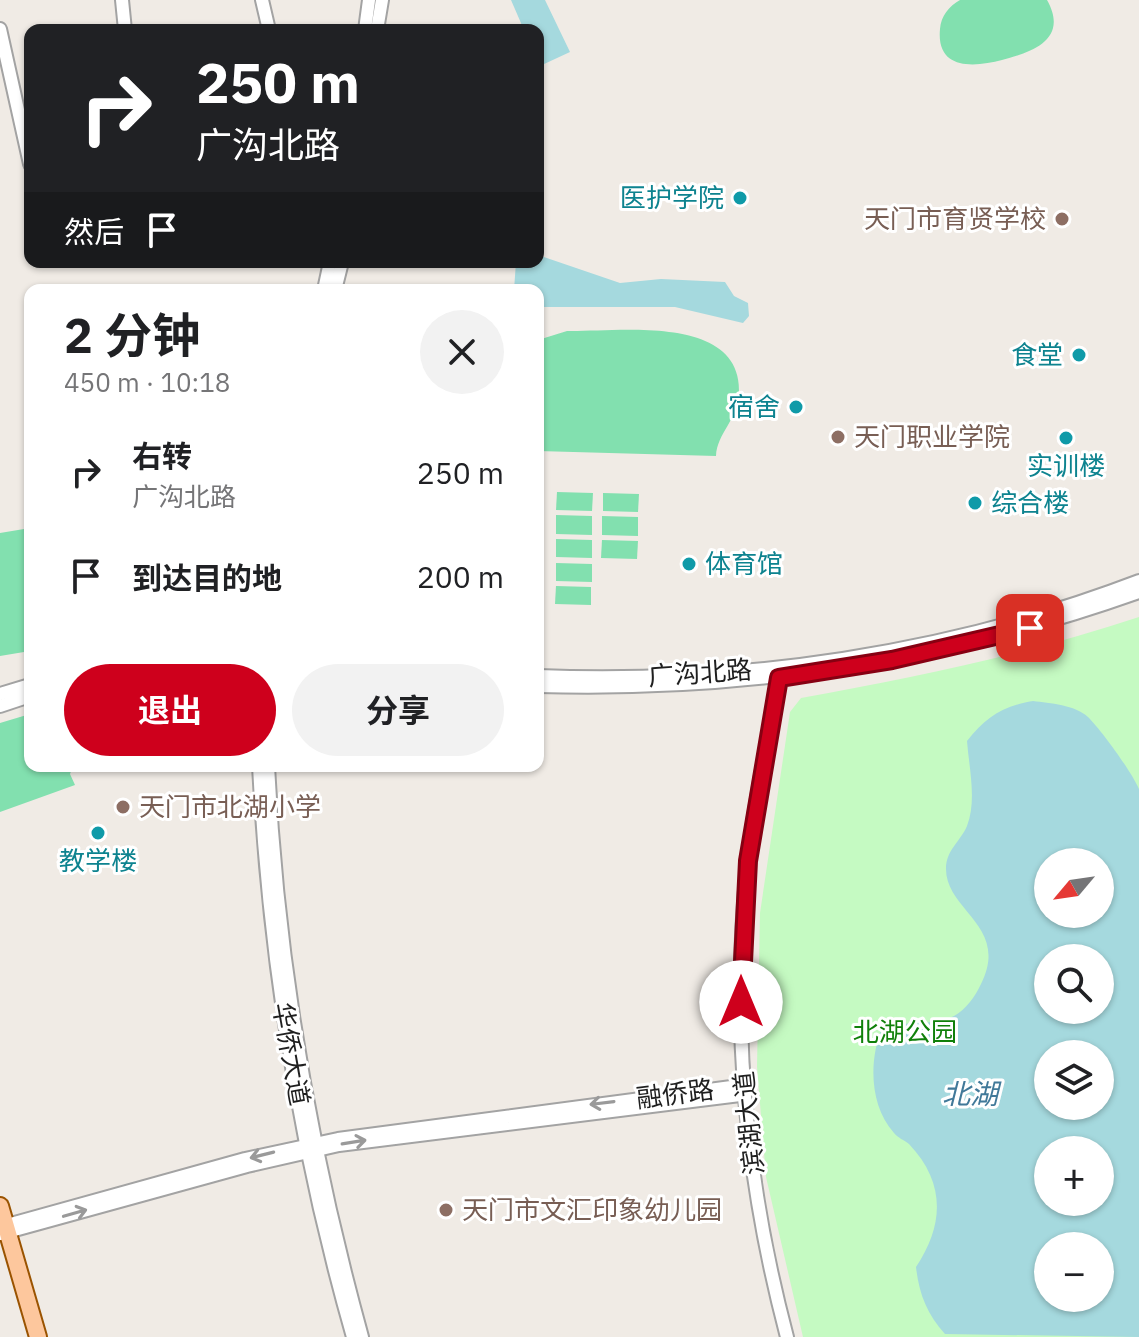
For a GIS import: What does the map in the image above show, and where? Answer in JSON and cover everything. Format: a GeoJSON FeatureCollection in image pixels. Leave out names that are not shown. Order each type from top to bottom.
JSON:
{"type":"FeatureCollection","features":[{"type":"Feature","properties":{"kind":"main road"},"geometry":{"type":"LineString","coordinates":[[0,1206],[3,1233],[27,1337]]}},
{"type":"Feature","properties":{"kind":"main road"},"geometry":{"type":"LineString","coordinates":[[3,1233],[38,1337]]}},
{"type":"Feature","properties":{"kind":"street"},"geometry":{"type":"LineString","coordinates":[[122,0],[124,24]]}},
{"type":"Feature","properties":{"kind":"street"},"geometry":{"type":"LineString","coordinates":[[262,0],[268,24]]}},
{"type":"Feature","properties":{"kind":"street"},"geometry":{"type":"LineString","coordinates":[[366,24],[369,0]]}},
{"type":"Feature","properties":{"kind":"street"},"geometry":{"type":"LineString","coordinates":[[378,24],[382,0]]}},
{"type":"Feature","properties":{"kind":"street"},"geometry":{"type":"LineString","coordinates":[[0,29],[24,137]]}},
{"type":"Feature","properties":{"kind":"street","name":"广沟北路"},"geometry":{"type":"LineString","coordinates":[[544,676],[634,678],[776,673],[937,641],[1044,613],[1139,581]]}},
{"type":"Feature","properties":{"kind":"street","name":"广沟北路"},"geometry":{"type":"LineString","coordinates":[[544,686],[640,688],[892,660],[982,641],[1139,592]]}},
{"type":"Feature","properties":{"kind":"street","name":"滨湖大道"},"geometry":{"type":"LineString","coordinates":[[776,673],[746,825],[738,895],[735,981],[741,1090],[755,1217],[784,1337]]}},
{"type":"Feature","properties":{"kind":"street"},"geometry":{"type":"LineString","coordinates":[[0,694],[24,687]]}},
{"type":"Feature","properties":{"kind":"street"},"geometry":{"type":"LineString","coordinates":[[0,706],[24,698]]}},
{"type":"Feature","properties":{"kind":"street","name":"华侨大道"},"geometry":{"type":"LineString","coordinates":[[260,772],[278,977],[353,1337]]}},
{"type":"Feature","properties":{"kind":"street","name":"华侨大道"},"geometry":{"type":"LineString","coordinates":[[269,772],[282,931],[313,1147],[362,1337]]}},
{"type":"Feature","properties":{"kind":"street","name":"融侨路"},"geometry":{"type":"LineString","coordinates":[[3,1233],[313,1147],[741,1090]]}},
{"type":"Feature","properties":{"kind":"green space"},"geometry":{"type":"Polygon","coordinates":[[[960,0],[1047,0],[1054,25],[1044,42],[1025,53],[980,64],[959,63],[944,53],[940,29],[946,12],[960,0]]]}},
{"type":"Feature","properties":{"kind":"green space"},"geometry":{"type":"Polygon","coordinates":[[[645,330],[700,339],[721,351],[735,369],[739,395],[716,456],[544,451],[544,338],[567,331],[645,330]]]}},
{"type":"Feature","properties":{"kind":"green space"},"geometry":{"type":"Polygon","coordinates":[[[557,492],[593,493],[592,511],[556,510],[557,492]]]}},
{"type":"Feature","properties":{"kind":"green space"},"geometry":{"type":"Polygon","coordinates":[[[603,493],[639,494],[638,512],[603,511],[603,493]]]}},
{"type":"Feature","properties":{"kind":"green space"},"geometry":{"type":"Polygon","coordinates":[[[556,515],[592,516],[592,535],[556,534],[556,515]]]}},
{"type":"Feature","properties":{"kind":"green space"},"geometry":{"type":"Polygon","coordinates":[[[602,516],[638,517],[638,536],[602,535],[602,516]]]}},
{"type":"Feature","properties":{"kind":"green space"},"geometry":{"type":"Polygon","coordinates":[[[24,529],[24,652],[0,656],[0,533],[24,529]]]}},
{"type":"Feature","properties":{"kind":"green space"},"geometry":{"type":"Polygon","coordinates":[[[556,539],[592,540],[592,558],[556,557],[556,539]]]}},
{"type":"Feature","properties":{"kind":"green space"},"geometry":{"type":"Polygon","coordinates":[[[602,540],[638,541],[637,559],[601,558],[602,540]]]}},
{"type":"Feature","properties":{"kind":"green space"},"geometry":{"type":"Polygon","coordinates":[[[556,563],[592,564],[592,582],[556,581],[556,563]]]}},
{"type":"Feature","properties":{"kind":"green space"},"geometry":{"type":"Polygon","coordinates":[[[556,586],[591,587],[591,605],[555,604],[556,586]]]}},
{"type":"Feature","properties":{"kind":"green space","name":"北湖公园"},"geometry":{"type":"Polygon","coordinates":[[[1139,617],[1139,1337],[803,1337],[766,1177],[757,1067],[760,913],[790,712],[801,698],[972,664],[1139,617]]]}},
{"type":"Feature","properties":{"kind":"green space"},"geometry":{"type":"Polygon","coordinates":[[[24,716],[24,772],[71,772],[75,785],[0,812],[0,723],[24,716]]]}},
{"type":"Feature","properties":{"kind":"water"},"geometry":{"type":"Polygon","coordinates":[[[511,0],[545,0],[570,52],[544,64],[544,24],[521,24],[511,0]]]}},
{"type":"Feature","properties":{"kind":"water"},"geometry":{"type":"Polygon","coordinates":[[[544,257],[620,283],[661,279],[725,282],[734,296],[748,303],[749,316],[743,323],[675,307],[544,307],[544,284],[514,284],[516,268],[544,268],[544,257]]]}},
{"type":"Feature","properties":{"kind":"water","name":"北湖"},"geometry":{"type":"Polygon","coordinates":[[[1033,701],[1069,707],[1083,713],[1108,741],[1139,789],[1139,1337],[945,1334],[925,1303],[916,1267],[932,1236],[936,1220],[935,1189],[921,1159],[886,1122],[876,1096],[873,1068],[882,1028],[954,1016],[976,994],[988,964],[988,947],[983,933],[956,897],[946,869],[951,851],[967,826],[972,806],[967,741],[981,725],[1004,710],[1033,701]]]}},
{"type":"Feature","properties":{"kind":"place","name":"医护学院"},"geometry":{"type":"Point","coordinates":[740,198]}},
{"type":"Feature","properties":{"kind":"place","name":"天门市育贤学校"},"geometry":{"type":"Point","coordinates":[1062,219]}},
{"type":"Feature","properties":{"kind":"place","name":"食堂"},"geometry":{"type":"Point","coordinates":[1079,355]}},
{"type":"Feature","properties":{"kind":"place","name":"宿舍"},"geometry":{"type":"Point","coordinates":[796,407]}},
{"type":"Feature","properties":{"kind":"place","name":"天门职业学院"},"geometry":{"type":"Point","coordinates":[838,437]}},
{"type":"Feature","properties":{"kind":"place","name":"实训楼"},"geometry":{"type":"Point","coordinates":[1066,438]}},
{"type":"Feature","properties":{"kind":"place","name":"综合楼"},"geometry":{"type":"Point","coordinates":[975,503]}},
{"type":"Feature","properties":{"kind":"place","name":"体育馆"},"geometry":{"type":"Point","coordinates":[689,564]}},
{"type":"Feature","properties":{"kind":"place","name":"天门市北湖小学"},"geometry":{"type":"Point","coordinates":[123,807]}},
{"type":"Feature","properties":{"kind":"place","name":"教学楼"},"geometry":{"type":"Point","coordinates":[98,833]}},
{"type":"Feature","properties":{"kind":"place","name":"天门市文汇印象幼儿园"},"geometry":{"type":"Point","coordinates":[446,1210]}},
{"type":"Feature","properties":{"kind":"route"},"geometry":{"type":"LineString","coordinates":[[741,1002],[742,933],[752,826],[779,678],[892,660],[1030,628]]}}]}
